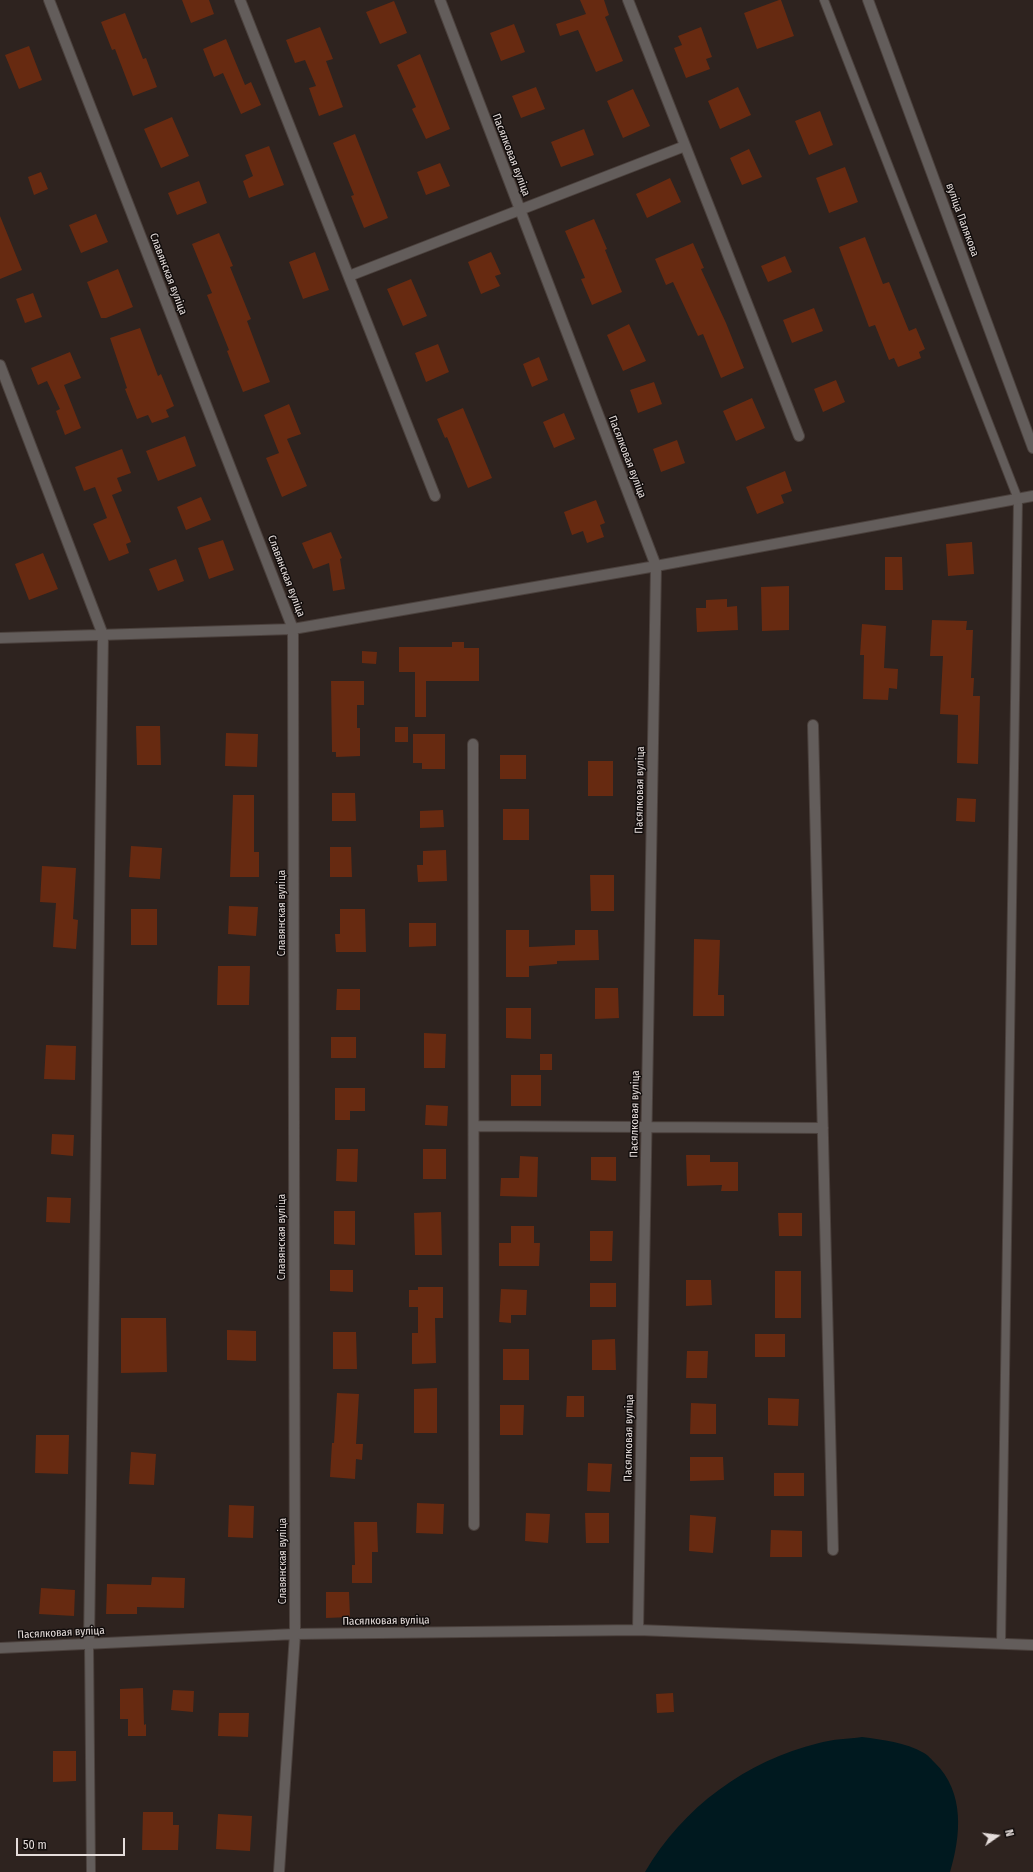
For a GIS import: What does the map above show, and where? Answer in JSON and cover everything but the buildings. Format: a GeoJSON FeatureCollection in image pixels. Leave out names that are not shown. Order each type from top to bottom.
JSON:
{"type":"FeatureCollection","features":[{"type":"Feature","properties":{"kind":"street","name":"Славянская вуліца"},"geometry":{"type":"LineString","coordinates":[[49,0],[293,629],[295,1634],[279,1872]]}},
{"type":"Feature","properties":{"kind":"street"},"geometry":{"type":"LineString","coordinates":[[240,0],[435,496]]}},
{"type":"Feature","properties":{"kind":"street","name":"Пасялковая вуліца"},"geometry":{"type":"LineString","coordinates":[[0,1648],[295,1634],[638,1630],[656,566],[440,0]]}},
{"type":"Feature","properties":{"kind":"street"},"geometry":{"type":"LineString","coordinates":[[628,0],[799,436]]}},
{"type":"Feature","properties":{"kind":"street","name":"вуліца Палякова"},"geometry":{"type":"LineString","coordinates":[[868,0],[1033,448]]}},
{"type":"Feature","properties":{"kind":"street"},"geometry":{"type":"LineString","coordinates":[[349,276],[685,146]]}},
{"type":"Feature","properties":{"kind":"street"},"geometry":{"type":"LineString","coordinates":[[0,365],[102,635],[89,1643]]}},
{"type":"Feature","properties":{"kind":"street"},"geometry":{"type":"LineString","coordinates":[[0,638],[293,629],[656,566],[1033,496]]}},
{"type":"Feature","properties":{"kind":"street"},"geometry":{"type":"LineString","coordinates":[[813,725],[833,1550]]}},
{"type":"Feature","properties":{"kind":"street"},"geometry":{"type":"LineString","coordinates":[[473,744],[474,1524]]}},
{"type":"Feature","properties":{"kind":"street"},"geometry":{"type":"LineString","coordinates":[[474,1126],[823,1128]]}},
{"type":"Feature","properties":{"kind":"street"},"geometry":{"type":"LineString","coordinates":[[638,1630],[1033,1645]]}},
{"type":"Feature","properties":{"kind":"lane"},"geometry":{"type":"LineString","coordinates":[[824,0],[1018,499],[1001,1644]]}},
{"type":"Feature","properties":{"kind":"lane"},"geometry":{"type":"LineString","coordinates":[[89,1643],[91,1872]]}},
{"type":"Feature","properties":{"kind":"water"},"geometry":{"type":"Polygon","coordinates":[[[862,1737],[894,1742],[917,1749],[928,1756],[945,1775],[952,1787],[958,1815],[957,1844],[950,1872],[645,1872],[660,1849],[678,1827],[698,1807],[719,1790],[742,1775],[766,1762],[792,1751],[824,1742],[862,1737]]]}}]}
